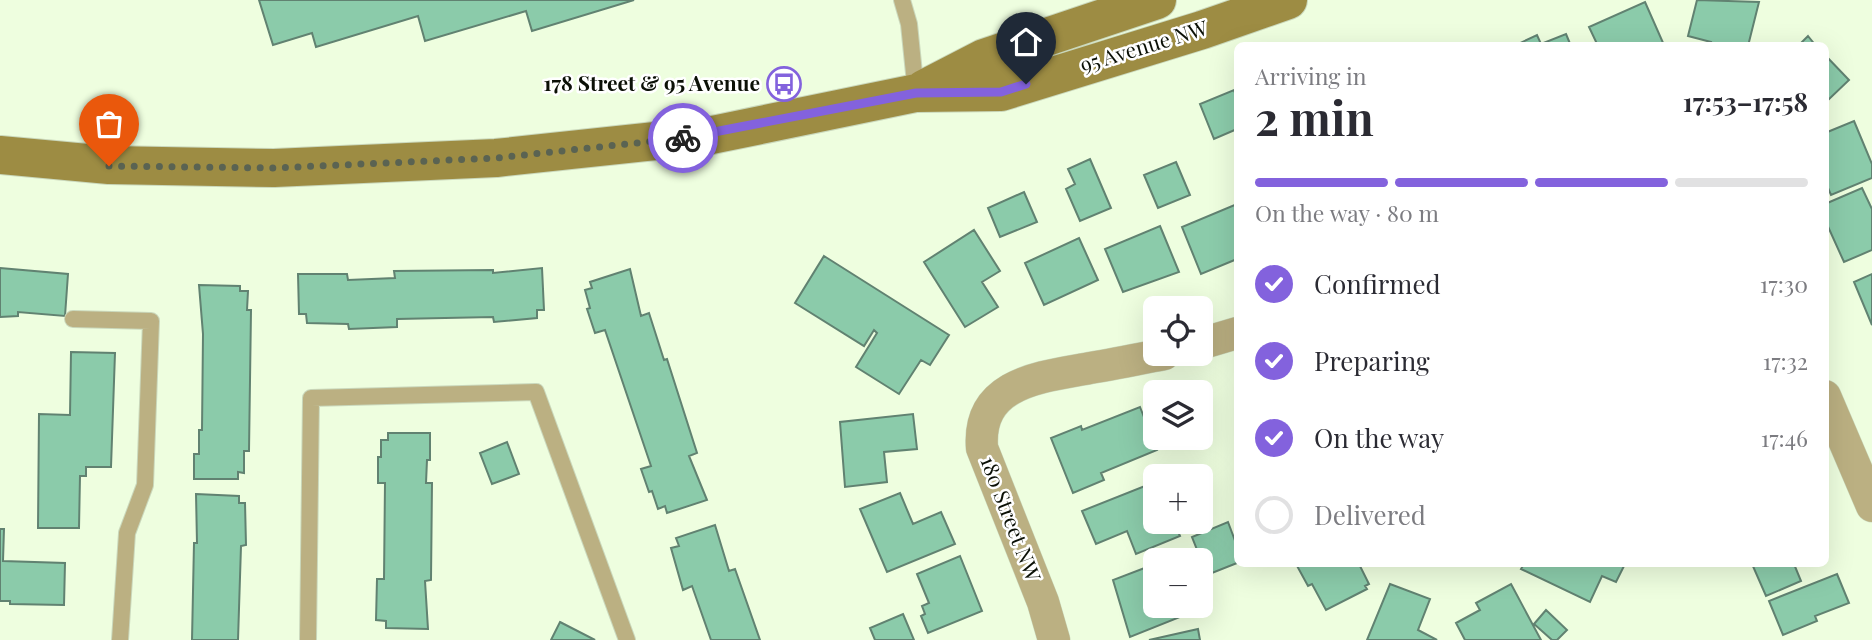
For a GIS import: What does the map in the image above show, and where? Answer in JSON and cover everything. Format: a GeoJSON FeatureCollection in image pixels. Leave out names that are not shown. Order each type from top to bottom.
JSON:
{"type":"FeatureCollection","features":[{"type":"Feature","properties":{"kind":"street","name":"95 Avenue NW"},"geometry":{"type":"LineString","coordinates":[[916,93],[984,58],[1157,0]]}},
{"type":"Feature","properties":{"kind":"street","name":"95 Avenue NW"},"geometry":{"type":"LineString","coordinates":[[0,155],[109,166],[274,168],[496,158],[712,135],[916,93],[1001,92],[1202,30],[1288,0]]}},
{"type":"Feature","properties":{"kind":"street"},"geometry":{"type":"LineString","coordinates":[[1213,340],[1234,334]]}},
{"type":"Feature","properties":{"kind":"street","name":"180 Street NW"},"geometry":{"type":"LineString","coordinates":[[1054,640],[1043,603],[982,447],[982,427],[997,399],[1031,379],[1143,358]]}},
{"type":"Feature","properties":{"kind":"street"},"geometry":{"type":"LineString","coordinates":[[1829,405],[1872,506]]}},
{"type":"Feature","properties":{"kind":"lane"},"geometry":{"type":"LineString","coordinates":[[902,0],[909,24],[916,93]]}},
{"type":"Feature","properties":{"kind":"lane"},"geometry":{"type":"LineString","coordinates":[[73,319],[151,321],[145,485],[127,533],[120,640]]}},
{"type":"Feature","properties":{"kind":"lane"},"geometry":{"type":"LineString","coordinates":[[308,640],[311,398],[536,393],[627,640]]}},
{"type":"Feature","properties":{"kind":"building"},"geometry":{"type":"Polygon","coordinates":[[[259,0],[634,0],[532,31],[526,11],[425,41],[418,16],[316,47],[312,33],[273,45],[259,0]]]}},
{"type":"Feature","properties":{"kind":"building"},"geometry":{"type":"Polygon","coordinates":[[[1697,0],[1759,2],[1749,42],[1711,42],[1688,36],[1697,0]]]}},
{"type":"Feature","properties":{"kind":"building"},"geometry":{"type":"Polygon","coordinates":[[[1645,2],[1663,42],[1596,42],[1589,27],[1645,2]]]}},
{"type":"Feature","properties":{"kind":"building"},"geometry":{"type":"Polygon","coordinates":[[[1566,34],[1569,42],[1546,42],[1566,34]]]}},
{"type":"Feature","properties":{"kind":"building"},"geometry":{"type":"Polygon","coordinates":[[[1537,35],[1540,42],[1522,42],[1537,35]]]}},
{"type":"Feature","properties":{"kind":"building"},"geometry":{"type":"Polygon","coordinates":[[[1808,36],[1813,42],[1802,42],[1808,36]]]}},
{"type":"Feature","properties":{"kind":"building"},"geometry":{"type":"Polygon","coordinates":[[[1829,59],[1849,80],[1829,99],[1829,59]]]}},
{"type":"Feature","properties":{"kind":"building"},"geometry":{"type":"Polygon","coordinates":[[[1234,90],[1234,130],[1214,139],[1200,104],[1234,90]]]}},
{"type":"Feature","properties":{"kind":"building"},"geometry":{"type":"Polygon","coordinates":[[[1854,121],[1872,164],[1872,178],[1831,195],[1829,190],[1829,131],[1854,121]]]}},
{"type":"Feature","properties":{"kind":"building"},"geometry":{"type":"Polygon","coordinates":[[[1090,159],[1111,208],[1080,221],[1066,189],[1075,184],[1068,169],[1090,159]]]}},
{"type":"Feature","properties":{"kind":"building"},"geometry":{"type":"Polygon","coordinates":[[[1176,162],[1190,195],[1158,208],[1144,175],[1176,162]]]}},
{"type":"Feature","properties":{"kind":"building"},"geometry":{"type":"Polygon","coordinates":[[[1862,188],[1872,209],[1872,250],[1844,262],[1829,229],[1829,202],[1862,188]]]}},
{"type":"Feature","properties":{"kind":"building"},"geometry":{"type":"Polygon","coordinates":[[[1024,192],[1037,222],[1000,237],[988,208],[1024,192]]]}},
{"type":"Feature","properties":{"kind":"building"},"geometry":{"type":"Polygon","coordinates":[[[1234,205],[1234,260],[1201,274],[1182,227],[1234,205]]]}},
{"type":"Feature","properties":{"kind":"building"},"geometry":{"type":"Polygon","coordinates":[[[1160,226],[1179,272],[1123,292],[1105,249],[1160,226]]]}},
{"type":"Feature","properties":{"kind":"building"},"geometry":{"type":"Polygon","coordinates":[[[974,230],[1000,271],[982,282],[998,307],[965,327],[924,262],[974,230]]]}},
{"type":"Feature","properties":{"kind":"building"},"geometry":{"type":"Polygon","coordinates":[[[1079,238],[1098,280],[1044,305],[1025,263],[1079,238]]]}},
{"type":"Feature","properties":{"kind":"building"},"geometry":{"type":"Polygon","coordinates":[[[824,256],[949,335],[930,365],[921,360],[899,394],[856,367],[877,333],[874,330],[864,346],[795,303],[824,256]]]}},
{"type":"Feature","properties":{"kind":"building"},"geometry":{"type":"Polygon","coordinates":[[[0,268],[68,274],[65,316],[18,312],[18,316],[0,317],[0,268]]]}},
{"type":"Feature","properties":{"kind":"building"},"geometry":{"type":"Polygon","coordinates":[[[542,268],[544,310],[537,310],[537,318],[494,322],[493,317],[397,319],[397,327],[349,329],[348,324],[307,323],[306,314],[299,314],[298,274],[347,274],[348,280],[395,278],[394,271],[493,270],[493,273],[542,268]]]}},
{"type":"Feature","properties":{"kind":"building"},"geometry":{"type":"Polygon","coordinates":[[[630,269],[641,316],[649,313],[664,360],[667,359],[697,453],[689,456],[707,500],[667,513],[665,506],[658,509],[641,469],[651,466],[605,330],[595,333],[587,309],[590,308],[585,290],[592,288],[590,282],[630,269]]]}},
{"type":"Feature","properties":{"kind":"building"},"geometry":{"type":"Polygon","coordinates":[[[1872,274],[1872,325],[1854,282],[1872,274]]]}},
{"type":"Feature","properties":{"kind":"building"},"geometry":{"type":"Polygon","coordinates":[[[199,285],[240,286],[240,291],[248,291],[247,310],[251,310],[249,451],[244,451],[244,473],[238,472],[238,479],[194,479],[194,454],[199,454],[199,430],[202,430],[203,334],[199,285]]]}},
{"type":"Feature","properties":{"kind":"building"},"geometry":{"type":"Polygon","coordinates":[[[71,352],[115,353],[111,467],[86,467],[86,476],[80,476],[79,528],[38,528],[39,414],[70,415],[71,352]]]}},
{"type":"Feature","properties":{"kind":"building"},"geometry":{"type":"Polygon","coordinates":[[[1140,407],[1143,415],[1143,450],[1157,450],[1101,473],[1104,480],[1073,493],[1051,438],[1081,426],[1082,430],[1140,407]]]}},
{"type":"Feature","properties":{"kind":"building"},"geometry":{"type":"Polygon","coordinates":[[[913,414],[917,449],[884,452],[887,482],[845,487],[840,422],[913,414]]]}},
{"type":"Feature","properties":{"kind":"building"},"geometry":{"type":"Polygon","coordinates":[[[388,433],[430,433],[430,460],[427,460],[426,483],[432,483],[431,580],[425,581],[428,629],[386,628],[386,621],[376,620],[377,579],[384,579],[385,483],[378,483],[378,457],[381,457],[381,440],[388,440],[388,433]]]}},
{"type":"Feature","properties":{"kind":"building"},"geometry":{"type":"Polygon","coordinates":[[[507,442],[519,474],[492,484],[480,453],[507,442]]]}},
{"type":"Feature","properties":{"kind":"building"},"geometry":{"type":"Polygon","coordinates":[[[1143,487],[1143,534],[1180,536],[1151,548],[1143,548],[1143,551],[1136,554],[1127,531],[1096,544],[1082,511],[1143,487]]]}},
{"type":"Feature","properties":{"kind":"building"},"geometry":{"type":"Polygon","coordinates":[[[900,493],[913,524],[941,512],[955,544],[887,572],[860,509],[900,493]]]}},
{"type":"Feature","properties":{"kind":"building"},"geometry":{"type":"Polygon","coordinates":[[[196,494],[239,496],[239,503],[245,503],[246,545],[241,546],[238,640],[192,640],[194,543],[197,543],[196,494]]]}},
{"type":"Feature","properties":{"kind":"building"},"geometry":{"type":"Polygon","coordinates":[[[1228,522],[1234,538],[1234,564],[1213,573],[1213,548],[1196,548],[1192,537],[1213,534],[1213,528],[1228,522]]]}},
{"type":"Feature","properties":{"kind":"building"},"geometry":{"type":"Polygon","coordinates":[[[715,525],[729,571],[735,569],[760,640],[711,640],[692,586],[683,590],[671,548],[679,546],[676,538],[715,525]]]}},
{"type":"Feature","properties":{"kind":"building"},"geometry":{"type":"Polygon","coordinates":[[[0,529],[4,529],[3,561],[65,563],[64,605],[10,604],[10,601],[0,601],[0,529]]]}},
{"type":"Feature","properties":{"kind":"building"},"geometry":{"type":"Polygon","coordinates":[[[960,556],[982,611],[928,633],[921,616],[925,614],[922,606],[929,603],[917,574],[960,556]]]}},
{"type":"Feature","properties":{"kind":"building"},"geometry":{"type":"Polygon","coordinates":[[[1298,567],[1360,567],[1369,584],[1365,586],[1367,589],[1326,610],[1312,584],[1308,586],[1298,567]]]}},
{"type":"Feature","properties":{"kind":"building"},"geometry":{"type":"Polygon","coordinates":[[[1624,567],[1616,582],[1602,576],[1590,602],[1521,569],[1624,567]]]}},
{"type":"Feature","properties":{"kind":"building"},"geometry":{"type":"Polygon","coordinates":[[[1753,567],[1795,567],[1801,581],[1766,596],[1753,567]]]}},
{"type":"Feature","properties":{"kind":"building"},"geometry":{"type":"Polygon","coordinates":[[[1143,569],[1143,618],[1178,618],[1130,637],[1113,580],[1143,569]]]}},
{"type":"Feature","properties":{"kind":"building"},"geometry":{"type":"Polygon","coordinates":[[[1837,574],[1849,603],[1815,616],[1817,621],[1783,635],[1769,601],[1837,574]]]}},
{"type":"Feature","properties":{"kind":"building"},"geometry":{"type":"Polygon","coordinates":[[[1390,584],[1430,599],[1418,630],[1437,640],[1367,640],[1390,584]]]}},
{"type":"Feature","properties":{"kind":"building"},"geometry":{"type":"Polygon","coordinates":[[[1511,584],[1541,640],[1465,640],[1456,623],[1480,610],[1476,603],[1511,584]]]}},
{"type":"Feature","properties":{"kind":"building"},"geometry":{"type":"Polygon","coordinates":[[[1546,610],[1567,630],[1557,640],[1552,640],[1534,624],[1546,610]]]}},
{"type":"Feature","properties":{"kind":"building"},"geometry":{"type":"Polygon","coordinates":[[[903,614],[914,640],[875,640],[870,628],[903,614]]]}},
{"type":"Feature","properties":{"kind":"building"},"geometry":{"type":"Polygon","coordinates":[[[560,622],[595,640],[551,640],[560,622]]]}},
{"type":"Feature","properties":{"kind":"building"},"geometry":{"type":"Polygon","coordinates":[[[1198,629],[1200,640],[1149,640],[1198,629]]]}},
{"type":"Feature","properties":{"kind":"way so far"},"geometry":{"type":"LineString","coordinates":[[109,166],[274,168],[496,158],[683,138]]}},
{"type":"Feature","properties":{"kind":"place","name":"178 Street & 95 Avenue"},"geometry":{"type":"Point","coordinates":[784,84]}},
{"type":"Feature","properties":{"kind":"route"},"geometry":{"type":"LineString","coordinates":[[683,138],[712,135],[916,93],[1001,92],[1026,84]]}}]}
